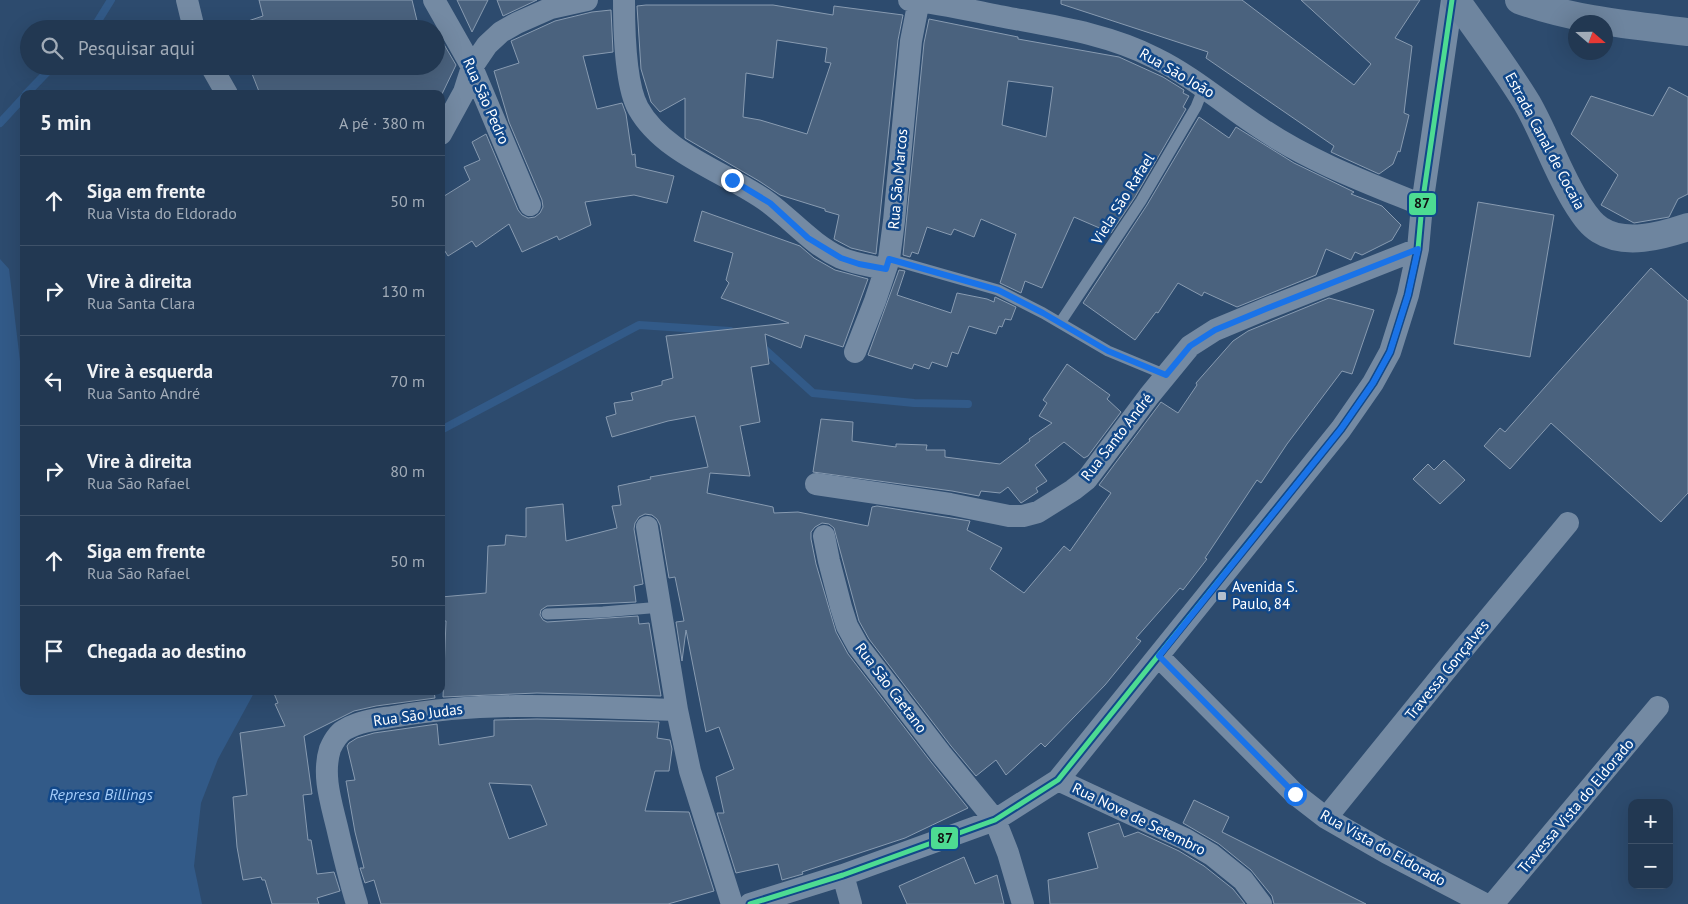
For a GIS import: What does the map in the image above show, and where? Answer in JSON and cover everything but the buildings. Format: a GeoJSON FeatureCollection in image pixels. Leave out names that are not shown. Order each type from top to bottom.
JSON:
{"type":"FeatureCollection","features":[{"type":"Feature","properties":{"kind":"street"},"geometry":{"type":"LineString","coordinates":[[187,0],[192,20]]}},
{"type":"Feature","properties":{"kind":"street","name":"Rua São Pedro"},"geometry":{"type":"LineString","coordinates":[[434,0],[472,66],[530,205]]}},
{"type":"Feature","properties":{"kind":"street"},"geometry":{"type":"LineString","coordinates":[[445,127],[464,92],[472,66],[487,45],[501,32],[551,8],[587,0]]}},
{"type":"Feature","properties":{"kind":"street"},"geometry":{"type":"LineString","coordinates":[[624,0],[626,47],[631,89],[637,107],[654,129],[685,154],[770,203],[808,238],[841,258],[859,264],[887,264]]}},
{"type":"Feature","properties":{"kind":"street","name":"Rua São Marcos"},"geometry":{"type":"LineString","coordinates":[[856,352],[887,264],[894,221],[916,0]]}},
{"type":"Feature","properties":{"kind":"street","name":"Rua São João"},"geometry":{"type":"LineString","coordinates":[[916,0],[1080,30],[1123,44],[1156,58],[1204,87],[1262,130],[1301,152],[1354,177],[1422,205]]}},
{"type":"Feature","properties":{"kind":"street"},"geometry":{"type":"LineString","coordinates":[[750,904],[843,875],[995,820],[1058,780],[1341,429],[1373,383],[1390,352],[1408,295],[1418,249],[1422,205],[1454,0]]}},
{"type":"Feature","properties":{"kind":"street","name":"Estrada Canal de Cocaia"},"geometry":{"type":"LineString","coordinates":[[1454,0],[1508,71],[1528,106],[1568,189],[1586,217],[1598,230],[1611,236],[1643,238],[1688,228]]}},
{"type":"Feature","properties":{"kind":"street"},"geometry":{"type":"LineString","coordinates":[[1519,0],[1565,14],[1622,24],[1688,32]]}},
{"type":"Feature","properties":{"kind":"street"},"geometry":{"type":"LineString","coordinates":[[216,75],[225,90]]}},
{"type":"Feature","properties":{"kind":"street","name":"Rua Santo André"},"geometry":{"type":"LineString","coordinates":[[816,484],[932,501],[1009,516],[1030,514],[1054,502],[1087,478],[1190,346],[1215,330],[1418,249]]}},
{"type":"Feature","properties":{"kind":"street","name":"Travessa Gonçalves"},"geometry":{"type":"LineString","coordinates":[[1326,818],[1568,523]]}},
{"type":"Feature","properties":{"kind":"street"},"geometry":{"type":"LineString","coordinates":[[647,527],[677,710],[690,771],[732,904]]}},
{"type":"Feature","properties":{"kind":"street","name":"Rua São Caetano"},"geometry":{"type":"LineString","coordinates":[[824,536],[840,607],[847,626],[858,646],[995,820],[1008,854],[1023,904]]}},
{"type":"Feature","properties":{"kind":"street","name":"Rua Vista do Eldorado"},"geometry":{"type":"LineString","coordinates":[[1159,656],[1295,794],[1326,818],[1485,904]]}},
{"type":"Feature","properties":{"kind":"street","name":"Rua São Judas"},"geometry":{"type":"LineString","coordinates":[[357,904],[346,866],[328,787],[327,764],[331,748],[337,737],[345,729],[360,723],[437,710],[568,706],[677,710]]}},
{"type":"Feature","properties":{"kind":"street","name":"Travessa Vista do Eldorado"},"geometry":{"type":"LineString","coordinates":[[1494,904],[1658,708]]}},
{"type":"Feature","properties":{"kind":"street","name":"Rua Nove de Setembro"},"geometry":{"type":"LineString","coordinates":[[1058,780],[1185,839],[1212,855],[1243,880],[1261,904]]}},
{"type":"Feature","properties":{"kind":"street"},"geometry":{"type":"LineString","coordinates":[[843,875],[851,904]]}},
{"type":"Feature","properties":{"kind":"lane","name":"Viela São Rafael"},"geometry":{"type":"LineString","coordinates":[[1060,323],[1141,202],[1196,107],[1204,87]]}},
{"type":"Feature","properties":{"kind":"lane"},"geometry":{"type":"LineString","coordinates":[[887,264],[998,290],[1108,351],[1166,375]]}},
{"type":"Feature","properties":{"kind":"lane"},"geometry":{"type":"LineString","coordinates":[[547,614],[661,607]]}},
{"type":"Feature","properties":{"kind":"water","name":"Represa Billings"},"geometry":{"type":"Polygon","coordinates":[[[0,259],[9,269],[20,361],[20,695],[253,695],[218,759],[201,803],[194,866],[202,904],[0,904],[0,259]]]}},
{"type":"Feature","properties":{"kind":"waterway"},"geometry":{"type":"LineString","coordinates":[[99,20],[111,0]]}},
{"type":"Feature","properties":{"kind":"waterway"},"geometry":{"type":"LineString","coordinates":[[30,90],[44,75]]}},
{"type":"Feature","properties":{"kind":"waterway"},"geometry":{"type":"LineString","coordinates":[[0,123],[20,101]]}},
{"type":"Feature","properties":{"kind":"waterway"},"geometry":{"type":"LineString","coordinates":[[445,428],[639,325],[730,331]]}},
{"type":"Feature","properties":{"kind":"waterway"},"geometry":{"type":"LineString","coordinates":[[761,346],[813,393],[914,403],[968,404]]}},
{"type":"Feature","properties":{"kind":"transit line","name":"87"},"geometry":{"type":"LineString","coordinates":[[750,904],[843,875],[995,820],[1058,780],[1341,429],[1373,383],[1390,352],[1408,295],[1418,249],[1422,205],[1452,0]]}},
{"type":"Feature","properties":{"kind":"place","name":"Avenida S. Paulo, 84"},"geometry":{"type":"Point","coordinates":[1222,596]}},
{"type":"Feature","properties":{"kind":"route"},"geometry":{"type":"LineString","coordinates":[[732,180],[770,203],[808,238],[841,258],[859,264],[886,269],[889,259],[988,286],[1043,313],[1108,351],[1166,375],[1190,346],[1215,330],[1418,249],[1408,295],[1390,352],[1373,383],[1341,429],[1159,656],[1295,794]]}}]}
